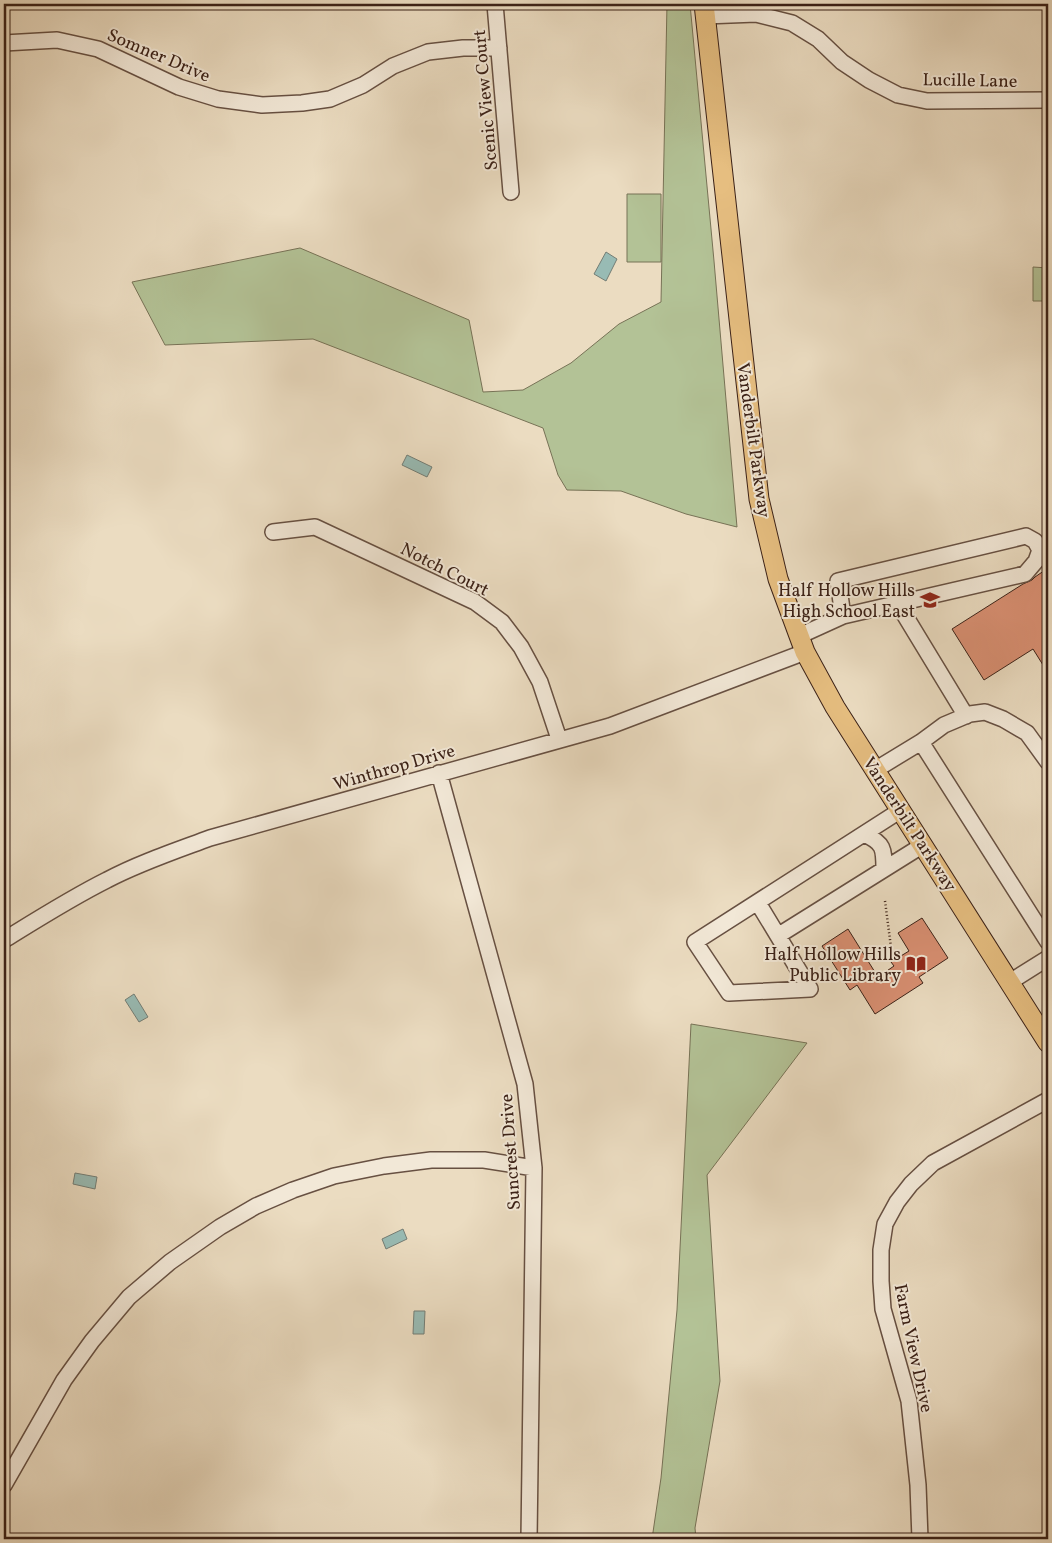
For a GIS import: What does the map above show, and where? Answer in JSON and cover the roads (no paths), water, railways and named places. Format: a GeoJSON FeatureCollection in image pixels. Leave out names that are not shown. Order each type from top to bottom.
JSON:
{"type":"FeatureCollection","features":[{"type":"Feature","properties":{"kind":"main road","name":"Vanderbilt Parkway"},"geometry":{"type":"LineString","coordinates":[[704,10],[759,499],[778,578],[802,644],[835,707],[1048,1043]]}},
{"type":"Feature","properties":{"kind":"street","name":"Scenic View Court"},"geometry":{"type":"LineString","coordinates":[[495,4],[511,192]]}},
{"type":"Feature","properties":{"kind":"street","name":"Lucille Lane"},"geometry":{"type":"LineString","coordinates":[[704,10],[756,14],[792,22],[818,39],[842,62],[869,80],[898,94],[927,101],[1048,100]]}},
{"type":"Feature","properties":{"kind":"street","name":"Somner Drive"},"geometry":{"type":"LineString","coordinates":[[4,43],[57,40],[98,49],[179,87],[218,99],[262,105],[302,103],[330,98],[363,85],[393,66],[428,52],[463,48],[499,48]]}},
{"type":"Feature","properties":{"kind":"street","name":"Notch Court"},"geometry":{"type":"LineString","coordinates":[[273,532],[315,527],[475,602],[502,622],[521,647],[540,682],[559,739]]}},
{"type":"Feature","properties":{"kind":"street","name":"Winthrop Drive"},"geometry":{"type":"LineString","coordinates":[[4,940],[108,879],[160,856],[210,838],[309,812],[439,773],[610,726],[802,644],[843,616],[1025,574],[1036,561],[1040,550],[1035,541],[1026,536],[838,581],[843,616]]}},
{"type":"Feature","properties":{"kind":"street"},"geometry":{"type":"LineString","coordinates":[[898,604],[966,716]]}},
{"type":"Feature","properties":{"kind":"street"},"geometry":{"type":"LineString","coordinates":[[875,770],[921,742],[944,725],[966,716],[985,712],[1003,719],[1027,733],[1048,762]]}},
{"type":"Feature","properties":{"kind":"street"},"geometry":{"type":"LineString","coordinates":[[921,742],[1048,942]]}},
{"type":"Feature","properties":{"kind":"street","name":"Suncrest Drive"},"geometry":{"type":"LineString","coordinates":[[439,773],[525,1084],[534,1168],[529,1539]]}},
{"type":"Feature","properties":{"kind":"street"},"geometry":{"type":"LineString","coordinates":[[758,903],[810,989],[728,993],[695,942],[901,810]]}},
{"type":"Feature","properties":{"kind":"street"},"geometry":{"type":"LineString","coordinates":[[864,834],[876,840],[882,846],[884,869]]}},
{"type":"Feature","properties":{"kind":"street"},"geometry":{"type":"LineString","coordinates":[[778,935],[923,845]]}},
{"type":"Feature","properties":{"kind":"street"},"geometry":{"type":"LineString","coordinates":[[1010,982],[1048,958]]}},
{"type":"Feature","properties":{"kind":"street","name":"Farm View Drive"},"geometry":{"type":"LineString","coordinates":[[920,1539],[918,1485],[908,1401],[883,1309],[881,1250],[885,1224],[897,1202],[911,1184],[933,1163],[1048,1100]]}},
{"type":"Feature","properties":{"kind":"street"},"geometry":{"type":"LineString","coordinates":[[4,1485],[64,1380],[92,1341],[129,1297],[170,1262],[220,1227],[256,1206],[293,1190],[334,1176],[384,1166],[432,1160],[484,1160],[534,1168]]}},
{"type":"Feature","properties":{"kind":"water"},"geometry":{"type":"Polygon","coordinates":[[[606,252],[617,259],[606,281],[594,274],[606,252]]]}},
{"type":"Feature","properties":{"kind":"water"},"geometry":{"type":"Polygon","coordinates":[[[407,455],[432,467],[427,477],[402,465],[407,455]]]}},
{"type":"Feature","properties":{"kind":"water"},"geometry":{"type":"Polygon","coordinates":[[[134,994],[148,1017],[139,1022],[125,1000],[134,994]]]}},
{"type":"Feature","properties":{"kind":"water"},"geometry":{"type":"Polygon","coordinates":[[[75,1173],[97,1177],[95,1189],[73,1184],[75,1173]]]}},
{"type":"Feature","properties":{"kind":"water"},"geometry":{"type":"Polygon","coordinates":[[[403,1229],[407,1239],[386,1249],[382,1239],[403,1229]]]}},
{"type":"Feature","properties":{"kind":"water"},"geometry":{"type":"Polygon","coordinates":[[[414,1311],[425,1311],[424,1334],[413,1334],[414,1311]]]}},
{"type":"Feature","properties":{"kind":"place","name":"Half Hollow Hills High School East"},"geometry":{"type":"Point","coordinates":[930,600]}},
{"type":"Feature","properties":{"kind":"place","name":"Half Hollow Hills Public Library"},"geometry":{"type":"Point","coordinates":[916,964]}}]}
